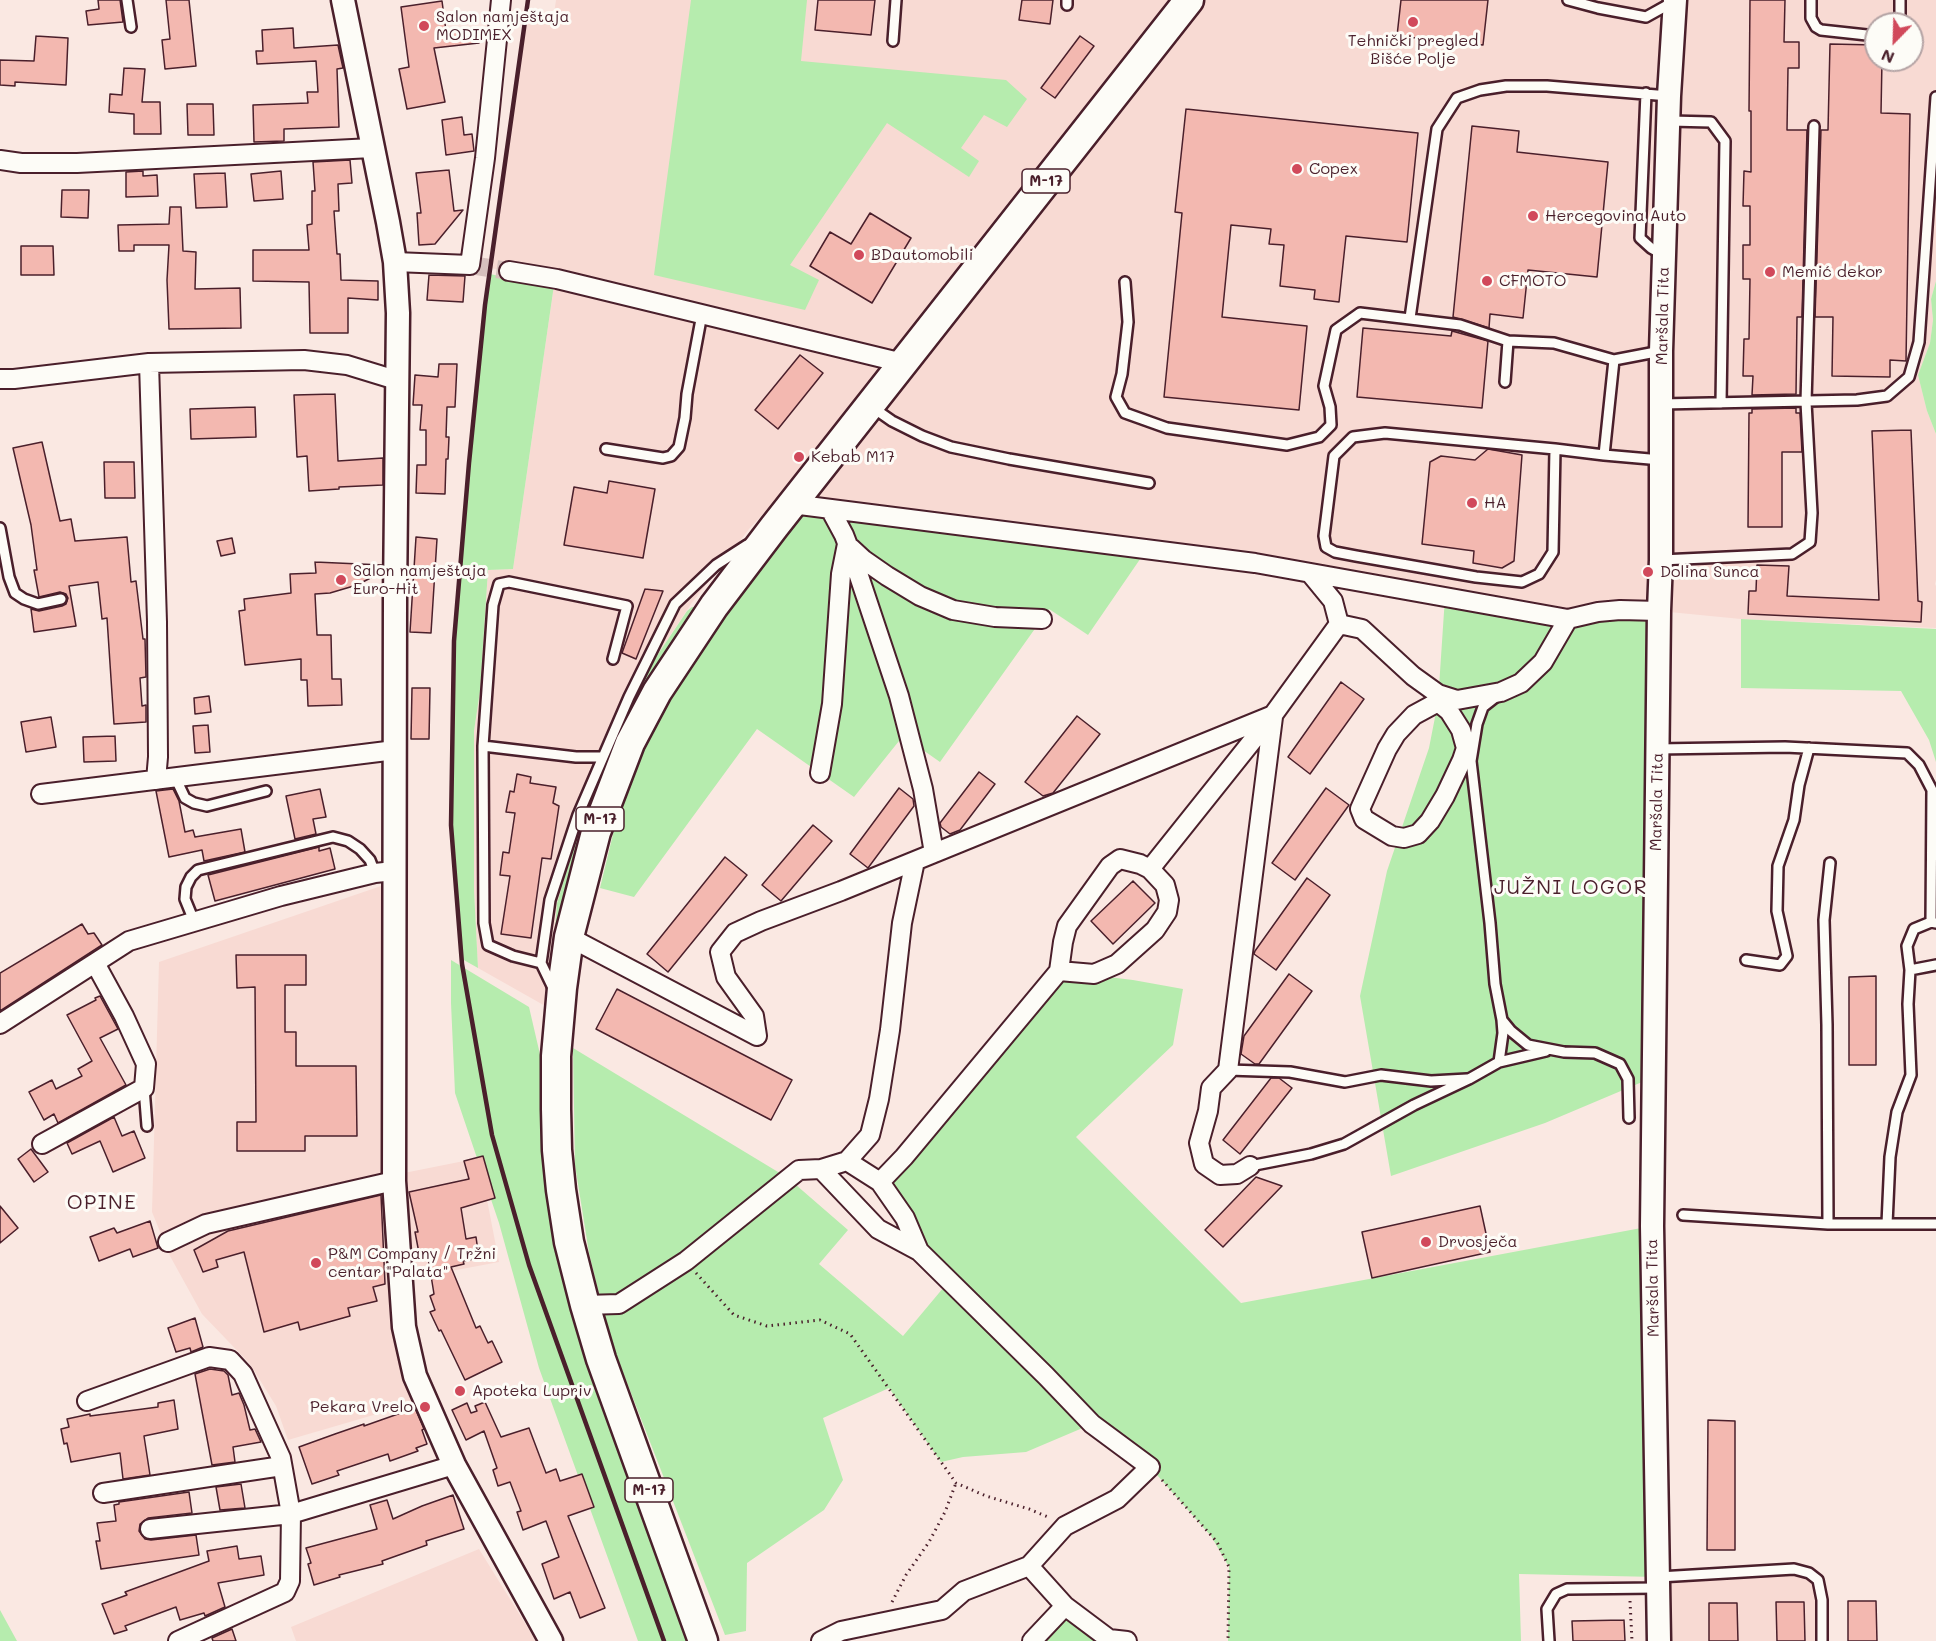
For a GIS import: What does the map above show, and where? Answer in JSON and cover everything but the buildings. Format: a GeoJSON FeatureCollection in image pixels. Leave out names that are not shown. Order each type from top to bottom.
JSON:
{"type":"FeatureCollection","features":[{"type":"Feature","properties":{"kind":"main road","name":"M-17"},"geometry":{"type":"LineString","coordinates":[[699,1634],[585,1305],[569,1242],[561,1190],[557,1150],[556,1056],[561,1004],[569,937],[596,831],[630,743],[657,692],[689,642],[774,527],[1189,0]]}},
{"type":"Feature","properties":{"kind":"street"},"geometry":{"type":"LineString","coordinates":[[343,0],[388,222],[398,313],[395,750],[385,872],[394,1181],[404,1317],[415,1376],[454,1465],[551,1641]]}},
{"type":"Feature","properties":{"kind":"street"},"geometry":{"type":"LineString","coordinates":[[394,262],[471,265],[485,158],[501,0]]}},
{"type":"Feature","properties":{"kind":"street","name":"Maršala Tita"},"geometry":{"type":"LineString","coordinates":[[1659,1641],[1652,1215],[1661,560],[1661,351],[1668,121],[1675,0]]}},
{"type":"Feature","properties":{"kind":"street"},"geometry":{"type":"LineString","coordinates":[[0,160],[21,163],[77,163],[372,148]]}},
{"type":"Feature","properties":{"kind":"street"},"geometry":{"type":"LineString","coordinates":[[509,271],[557,279],[903,363]]}},
{"type":"Feature","properties":{"kind":"street"},"geometry":{"type":"LineString","coordinates":[[0,379],[149,363],[304,360],[347,364],[396,380]]}},
{"type":"Feature","properties":{"kind":"street"},"geometry":{"type":"LineString","coordinates":[[149,363],[156,622],[158,757],[156,780]]}},
{"type":"Feature","properties":{"kind":"street"},"geometry":{"type":"LineString","coordinates":[[792,504],[1255,563],[1568,620],[1598,612],[1659,611]]}},
{"type":"Feature","properties":{"kind":"street"},"geometry":{"type":"LineString","coordinates":[[830,509],[847,544],[899,696],[923,789],[934,853]]}},
{"type":"Feature","properties":{"kind":"street"},"geometry":{"type":"LineString","coordinates":[[847,544],[864,560],[887,576],[920,596],[954,610],[995,617],[1042,619]]}},
{"type":"Feature","properties":{"kind":"street"},"geometry":{"type":"LineString","coordinates":[[820,773],[832,704],[841,574],[847,544]]}},
{"type":"Feature","properties":{"kind":"street"},"geometry":{"type":"LineString","coordinates":[[1310,573],[1333,601],[1339,624]]}},
{"type":"Feature","properties":{"kind":"street"},"geometry":{"type":"LineString","coordinates":[[1339,624],[1362,629],[1438,698],[1461,730],[1468,754],[1462,760],[1446,796],[1430,821],[1418,834],[1404,838],[1392,836],[1364,819],[1360,809],[1396,734],[1414,715],[1438,698],[1458,700],[1501,692],[1521,683],[1543,662],[1568,620]]}},
{"type":"Feature","properties":{"kind":"street"},"geometry":{"type":"LineString","coordinates":[[1150,868],[1273,715],[1339,624]]}},
{"type":"Feature","properties":{"kind":"street"},"geometry":{"type":"LineString","coordinates":[[569,937],[757,1036],[754,1016],[726,977],[720,952],[735,933],[1273,715]]}},
{"type":"Feature","properties":{"kind":"street"},"geometry":{"type":"LineString","coordinates":[[1250,1166],[1237,1174],[1220,1175],[1204,1164],[1199,1143],[1208,1111],[1211,1088],[1228,1070],[1273,715]]}},
{"type":"Feature","properties":{"kind":"street"},"geometry":{"type":"LineString","coordinates":[[41,794],[395,750]]}},
{"type":"Feature","properties":{"kind":"street"},"geometry":{"type":"LineString","coordinates":[[880,1182],[904,1157],[1059,971],[1067,926],[1110,866],[1120,859],[1150,868],[1165,885],[1169,900],[1167,912],[1155,930],[1117,964],[1094,974],[1059,971]]}},
{"type":"Feature","properties":{"kind":"street"},"geometry":{"type":"LineString","coordinates":[[585,1305],[619,1304],[686,1261],[799,1170],[821,1169],[847,1161],[870,1135],[879,1099],[890,1030],[902,924],[915,861]]}},
{"type":"Feature","properties":{"kind":"street"},"geometry":{"type":"LineString","coordinates":[[0,1024],[129,941],[281,896],[385,872]]}},
{"type":"Feature","properties":{"kind":"street"},"geometry":{"type":"LineString","coordinates":[[42,1144],[144,1088],[146,1065],[124,1016],[95,963]]}},
{"type":"Feature","properties":{"kind":"street"},"geometry":{"type":"LineString","coordinates":[[847,1161],[880,1182],[905,1218],[919,1251]]}},
{"type":"Feature","properties":{"kind":"street"},"geometry":{"type":"LineString","coordinates":[[821,1169],[878,1229],[919,1251],[1092,1424],[1150,1467],[1117,1499],[1065,1526],[1029,1566],[964,1591],[942,1610],[881,1622],[846,1636],[821,1641]]}},
{"type":"Feature","properties":{"kind":"street"},"geometry":{"type":"LineString","coordinates":[[168,1242],[206,1224],[394,1181]]}},
{"type":"Feature","properties":{"kind":"street"},"geometry":{"type":"LineString","coordinates":[[87,1401],[209,1357],[230,1360],[243,1374],[277,1449],[291,1514],[290,1581],[285,1592],[177,1641]]}},
{"type":"Feature","properties":{"kind":"street"},"geometry":{"type":"LineString","coordinates":[[150,1529],[291,1514],[454,1465]]}},
{"type":"Feature","properties":{"kind":"street"},"geometry":{"type":"LineString","coordinates":[[103,1493],[282,1466]]}},
{"type":"Feature","properties":{"kind":"street"},"geometry":{"type":"LineString","coordinates":[[1029,1566],[1065,1606],[1109,1639],[1127,1641]]}},
{"type":"Feature","properties":{"kind":"street"},"geometry":{"type":"LineString","coordinates":[[1032,1641],[1065,1606]]}},
{"type":"Feature","properties":{"kind":"lane"},"geometry":{"type":"LineString","coordinates":[[127,0],[131,27]]}},
{"type":"Feature","properties":{"kind":"lane"},"geometry":{"type":"LineString","coordinates":[[893,41],[896,0]]}},
{"type":"Feature","properties":{"kind":"lane"},"geometry":{"type":"LineString","coordinates":[[1568,0],[1646,17],[1675,0]]}},
{"type":"Feature","properties":{"kind":"lane"},"geometry":{"type":"LineString","coordinates":[[1811,0],[1811,18],[1816,27],[1821,30],[1864,35]]}},
{"type":"Feature","properties":{"kind":"lane"},"geometry":{"type":"LineString","coordinates":[[1410,318],[1437,129],[1457,98],[1480,90],[1506,86],[1547,86],[1669,96]]}},
{"type":"Feature","properties":{"kind":"lane"},"geometry":{"type":"LineString","coordinates":[[1646,93],[1640,238],[1651,248],[1664,255]]}},
{"type":"Feature","properties":{"kind":"lane"},"geometry":{"type":"LineString","coordinates":[[1661,404],[1857,400],[1887,396],[1909,377],[1919,342],[1936,97]]}},
{"type":"Feature","properties":{"kind":"lane"},"geometry":{"type":"LineString","coordinates":[[1668,121],[1711,122],[1725,141],[1721,403]]}},
{"type":"Feature","properties":{"kind":"lane"},"geometry":{"type":"LineString","coordinates":[[1661,560],[1792,554],[1810,542],[1812,513],[1806,402],[1814,126]]}},
{"type":"Feature","properties":{"kind":"lane"},"geometry":{"type":"LineString","coordinates":[[1125,282],[1128,322],[1122,374],[1116,397],[1125,413],[1167,428],[1287,445],[1320,437],[1331,425],[1330,407],[1324,386],[1336,330],[1360,313],[1460,325],[1508,341],[1554,343],[1614,360],[1661,351]]}},
{"type":"Feature","properties":{"kind":"lane"},"geometry":{"type":"LineString","coordinates":[[606,449],[663,458],[671,456],[679,447],[702,314]]}},
{"type":"Feature","properties":{"kind":"lane"},"geometry":{"type":"LineString","coordinates":[[1506,382],[1508,341]]}},
{"type":"Feature","properties":{"kind":"lane"},"geometry":{"type":"LineString","coordinates":[[1604,455],[1614,360]]}},
{"type":"Feature","properties":{"kind":"lane"},"geometry":{"type":"LineString","coordinates":[[870,405],[922,436],[951,447],[1149,483]]}},
{"type":"Feature","properties":{"kind":"lane"},"geometry":{"type":"LineString","coordinates":[[1556,449],[1553,552],[1539,574],[1522,582],[1356,556],[1335,552],[1326,547],[1324,536],[1334,456],[1353,437],[1384,432],[1556,449],[1604,455],[1661,460]]}},
{"type":"Feature","properties":{"kind":"lane"},"geometry":{"type":"LineString","coordinates":[[561,1004],[541,963],[550,900],[578,815],[629,697],[675,604],[717,566],[774,527]]}},
{"type":"Feature","properties":{"kind":"lane"},"geometry":{"type":"LineString","coordinates":[[0,528],[9,577],[15,593],[38,604],[61,599]]}},
{"type":"Feature","properties":{"kind":"lane"},"geometry":{"type":"LineString","coordinates":[[541,963],[513,956],[488,945],[484,923],[483,746],[493,605],[499,584],[509,582],[627,606],[613,659]]}},
{"type":"Feature","properties":{"kind":"lane"},"geometry":{"type":"LineString","coordinates":[[1499,1062],[1503,1034],[1502,1020],[1495,984],[1468,754],[1483,707],[1501,692]]}},
{"type":"Feature","properties":{"kind":"lane"},"geometry":{"type":"LineString","coordinates":[[483,746],[576,757],[603,757]]}},
{"type":"Feature","properties":{"kind":"lane"},"geometry":{"type":"LineString","coordinates":[[1746,960],[1780,964],[1787,956],[1777,911],[1778,866],[1794,820],[1799,784],[1809,748]]}},
{"type":"Feature","properties":{"kind":"lane"},"geometry":{"type":"LineString","coordinates":[[1657,749],[1809,748],[1906,753],[1919,765],[1932,790],[1934,923],[1914,929],[1907,946],[1910,970],[1908,1004],[1911,1075],[1897,1112],[1892,1146],[1887,1224]]}},
{"type":"Feature","properties":{"kind":"lane"},"geometry":{"type":"LineString","coordinates":[[576,757],[589,765],[596,774]]}},
{"type":"Feature","properties":{"kind":"lane"},"geometry":{"type":"LineString","coordinates":[[176,777],[185,798],[207,806],[266,791]]}},
{"type":"Feature","properties":{"kind":"lane"},"geometry":{"type":"LineString","coordinates":[[195,921],[185,899],[186,887],[198,870],[333,837],[348,841],[360,849],[385,872]]}},
{"type":"Feature","properties":{"kind":"lane"},"geometry":{"type":"LineString","coordinates":[[1828,1224],[1824,920],[1830,863]]}},
{"type":"Feature","properties":{"kind":"lane"},"geometry":{"type":"LineString","coordinates":[[1910,970],[1936,965]]}},
{"type":"Feature","properties":{"kind":"lane"},"geometry":{"type":"LineString","coordinates":[[1502,1020],[1510,1031],[1528,1046],[1548,1051],[1595,1053],[1620,1064],[1628,1079],[1629,1118]]}},
{"type":"Feature","properties":{"kind":"lane"},"geometry":{"type":"LineString","coordinates":[[1250,1166],[1311,1154],[1344,1144],[1499,1062],[1548,1051]]}},
{"type":"Feature","properties":{"kind":"lane"},"geometry":{"type":"LineString","coordinates":[[1228,1070],[1290,1071],[1345,1082],[1381,1075],[1431,1080],[1469,1079]]}},
{"type":"Feature","properties":{"kind":"lane"},"geometry":{"type":"LineString","coordinates":[[144,1088],[147,1126]]}},
{"type":"Feature","properties":{"kind":"lane"},"geometry":{"type":"LineString","coordinates":[[1683,1215],[1828,1224],[1936,1224]]}},
{"type":"Feature","properties":{"kind":"lane"},"geometry":{"type":"LineString","coordinates":[[1549,1641],[1547,1610],[1556,1594],[1567,1589],[1629,1588],[1794,1569],[1809,1573],[1818,1580],[1822,1600],[1822,1641]]}},
{"type":"Feature","properties":{"kind":"path"},"geometry":{"type":"LineString","coordinates":[[686,1261],[734,1315],[767,1326],[820,1320],[850,1334],[956,1483],[986,1496],[1029,1509],[1065,1526]]}},
{"type":"Feature","properties":{"kind":"path"},"geometry":{"type":"LineString","coordinates":[[1150,1467],[1217,1542],[1229,1568],[1228,1641]]}},
{"type":"Feature","properties":{"kind":"path"},"geometry":{"type":"LineString","coordinates":[[881,1622],[906,1575],[945,1512],[956,1483]]}},
{"type":"Feature","properties":{"kind":"path"},"geometry":{"type":"LineString","coordinates":[[1629,1588],[1632,1641]]}},
{"type":"Feature","properties":{"kind":"shaded area"},"geometry":{"type":"Polygon","coordinates":[[[556,0],[1936,0],[1936,281],[1931,299],[1933,320],[1930,343],[1918,375],[1927,411],[1936,434],[1936,628],[1741,619],[1659,611],[1511,609],[792,504],[895,371],[749,529],[691,604],[648,669],[594,790],[557,903],[547,1007],[478,968],[474,890],[474,731],[480,691],[488,570],[513,569],[554,285],[557,279],[490,268],[527,10],[554,14],[556,0]]]}},
{"type":"Feature","properties":{"kind":"shaded area"},"geometry":{"type":"Polygon","coordinates":[[[384,885],[418,1402],[288,1440],[276,1406],[250,1364],[202,1314],[170,1256],[152,1212],[159,962],[384,885]]]}},
{"type":"Feature","properties":{"kind":"shaded area"},"geometry":{"type":"Polygon","coordinates":[[[479,1158],[499,1262],[414,1278],[394,1175],[479,1158]]]}},
{"type":"Feature","properties":{"kind":"shaded area"},"geometry":{"type":"Polygon","coordinates":[[[479,1549],[536,1641],[296,1641],[291,1627],[479,1549]]]}},
{"type":"Feature","properties":{"kind":"shaded area"},"geometry":{"type":"Polygon","coordinates":[[[1794,1569],[1818,1580],[1822,1641],[1659,1641],[1657,1577],[1794,1569]]]}},
{"type":"Feature","properties":{"kind":"green space"},"geometry":{"type":"Polygon","coordinates":[[[691,0],[807,0],[801,61],[1006,80],[1027,99],[1007,127],[984,115],[961,148],[979,161],[969,177],[887,123],[790,265],[819,280],[805,310],[654,275],[691,0]]]}},
{"type":"Feature","properties":{"kind":"green space"},"geometry":{"type":"Polygon","coordinates":[[[489,274],[554,285],[513,569],[488,570],[480,691],[474,731],[474,890],[478,968],[462,959],[451,825],[454,641],[489,274]]]}},
{"type":"Feature","properties":{"kind":"green space"},"geometry":{"type":"Polygon","coordinates":[[[1936,281],[1936,434],[1927,411],[1918,375],[1930,343],[1933,320],[1931,299],[1936,281]]]}},
{"type":"Feature","properties":{"kind":"green space"},"geometry":{"type":"Polygon","coordinates":[[[792,504],[1147,549],[1088,635],[1049,609],[940,762],[903,736],[854,797],[757,729],[634,897],[600,888],[616,822],[660,687],[792,504]]]}},
{"type":"Feature","properties":{"kind":"green space"},"geometry":{"type":"Polygon","coordinates":[[[1445,597],[1511,609],[1659,611],[1654,1077],[1545,1123],[1391,1176],[1360,996],[1387,871],[1429,748],[1438,702],[1445,597]]]}},
{"type":"Feature","properties":{"kind":"green space"},"geometry":{"type":"Polygon","coordinates":[[[692,607],[697,607],[561,929],[555,929],[557,903],[575,844],[594,790],[632,697],[648,669],[692,607]]]}},
{"type":"Feature","properties":{"kind":"green space"},"geometry":{"type":"Polygon","coordinates":[[[1741,619],[1936,629],[1936,762],[1929,740],[1901,691],[1741,688],[1741,619]]]}},
{"type":"Feature","properties":{"kind":"green space"},"geometry":{"type":"Polygon","coordinates":[[[451,960],[529,1007],[542,1063],[543,1109],[688,1641],[638,1641],[539,1368],[499,1223],[455,1093],[451,960]]]}},
{"type":"Feature","properties":{"kind":"green space"},"geometry":{"type":"Polygon","coordinates":[[[1059,971],[1183,989],[1173,1045],[1076,1137],[1241,1303],[1652,1226],[1657,1577],[1519,1574],[1521,1641],[1228,1641],[1229,1567],[1211,1536],[1150,1467],[1092,1424],[1026,1452],[963,1457],[941,1462],[889,1388],[823,1418],[843,1480],[824,1510],[747,1563],[746,1631],[725,1635],[610,1339],[589,1253],[575,1165],[573,1048],[788,1178],[848,1230],[819,1264],[903,1336],[949,1281],[880,1182],[1059,971]]]}},
{"type":"Feature","properties":{"kind":"green space"},"geometry":{"type":"Polygon","coordinates":[[[1065,1606],[1127,1641],[1032,1641],[1065,1606]]]}},
{"type":"Feature","properties":{"kind":"green space"},"geometry":{"type":"Polygon","coordinates":[[[0,1610],[17,1641],[0,1641],[0,1610]]]}},
{"type":"Feature","properties":{"kind":"tunnel"},"geometry":{"type":"LineString","coordinates":[[470,265],[509,271]]}},
{"type":"Feature","properties":{"kind":"railway"},"geometry":{"type":"LineString","coordinates":[[528,0],[485,305],[454,641],[451,825],[462,964],[492,1135],[529,1265],[664,1641]]}},
{"type":"Feature","properties":{"kind":"place","name":"Tehnički pregled Bišće Polje"},"geometry":{"type":"Point","coordinates":[1413,22]}},
{"type":"Feature","properties":{"kind":"place","name":"Salon namještaja MODIMEX"},"geometry":{"type":"Point","coordinates":[424,26]}},
{"type":"Feature","properties":{"kind":"place","name":"Copex"},"geometry":{"type":"Point","coordinates":[1297,169]}},
{"type":"Feature","properties":{"kind":"place","name":"Hercegovina Auto"},"geometry":{"type":"Point","coordinates":[1533,216]}},
{"type":"Feature","properties":{"kind":"place","name":"BDautomobili"},"geometry":{"type":"Point","coordinates":[859,255]}},
{"type":"Feature","properties":{"kind":"place","name":"Memić dekor"},"geometry":{"type":"Point","coordinates":[1770,272]}},
{"type":"Feature","properties":{"kind":"place","name":"CFMOTO"},"geometry":{"type":"Point","coordinates":[1487,281]}},
{"type":"Feature","properties":{"kind":"place","name":"Kebab M17"},"geometry":{"type":"Point","coordinates":[799,457]}},
{"type":"Feature","properties":{"kind":"place","name":"HA"},"geometry":{"type":"Point","coordinates":[1472,503]}},
{"type":"Feature","properties":{"kind":"place","name":"Dolina Sunca"},"geometry":{"type":"Point","coordinates":[1648,572]}},
{"type":"Feature","properties":{"kind":"place","name":"Salon namještaja Euro-Hit"},"geometry":{"type":"Point","coordinates":[341,580]}},
{"type":"Feature","properties":{"kind":"place","name":"Drvosječa"},"geometry":{"type":"Point","coordinates":[1426,1242]}},
{"type":"Feature","properties":{"kind":"place","name":"P&M Company / Tržni centar \"Palata\""},"geometry":{"type":"Point","coordinates":[316,1263]}},
{"type":"Feature","properties":{"kind":"place","name":"Apoteka Lupriv"},"geometry":{"type":"Point","coordinates":[460,1391]}},
{"type":"Feature","properties":{"kind":"place","name":"Pekara Vrelo"},"geometry":{"type":"Point","coordinates":[425,1407]}},
{"type":"Feature","properties":{"kind":"district","name":"JUŽNI LOGOR"},"geometry":{"type":"Point","coordinates":[1571,888]}},
{"type":"Feature","properties":{"kind":"district","name":"OPINE"},"geometry":{"type":"Point","coordinates":[102,1203]}}]}
